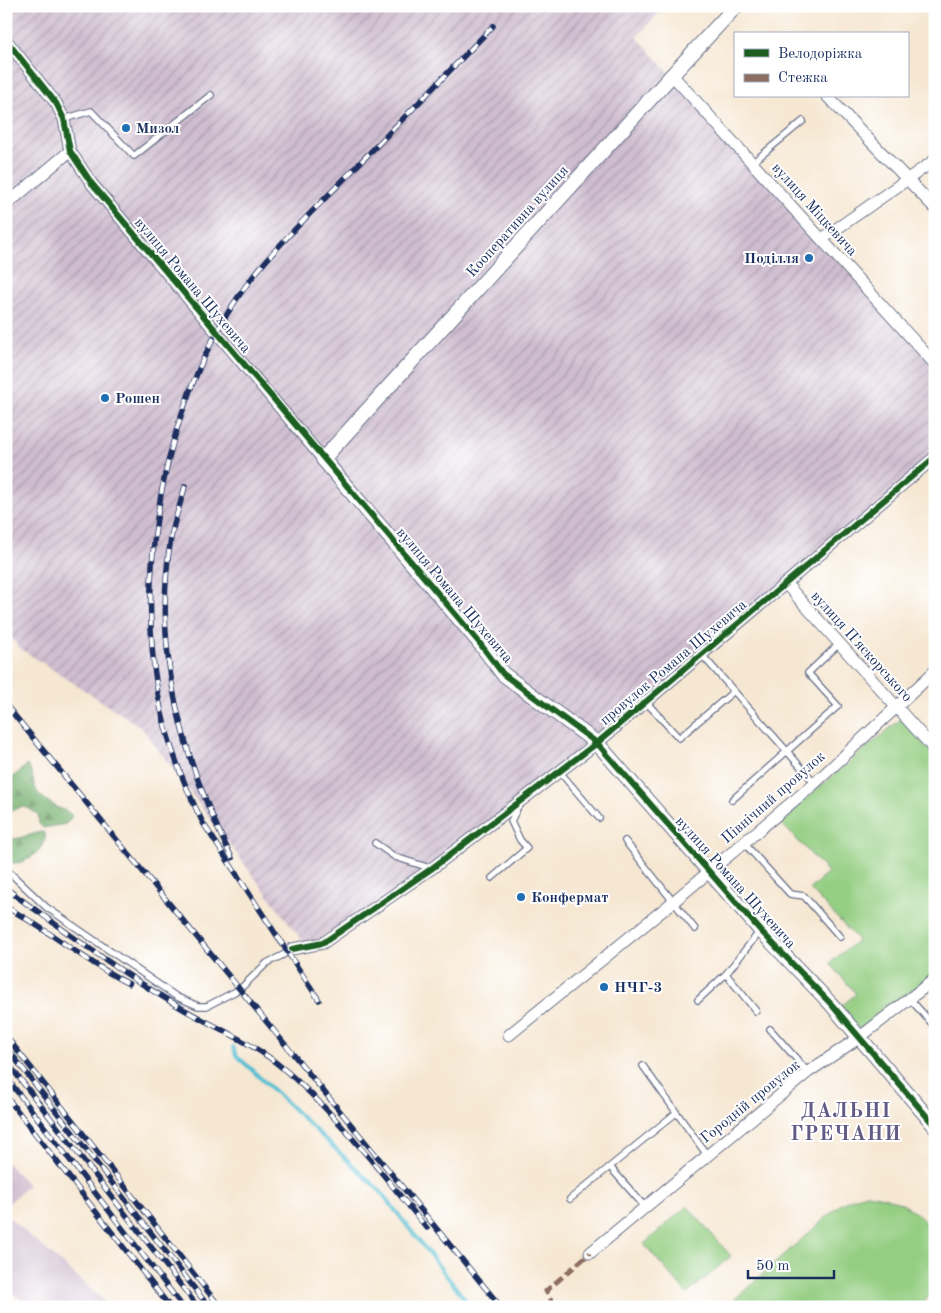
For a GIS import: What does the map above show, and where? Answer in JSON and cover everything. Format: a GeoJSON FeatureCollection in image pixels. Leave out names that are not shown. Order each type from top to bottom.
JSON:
{"type":"FeatureCollection","features":[{"type":"Feature","properties":{"kind":"street","name":"Кооперативна вулиця"},"geometry":{"type":"LineString","coordinates":[[323,459],[736,6]]}},
{"type":"Feature","properties":{"kind":"street","name":"вулиця Романа Шухевича"},"geometry":{"type":"LineString","coordinates":[[6,40],[56,102],[64,119],[70,151],[92,184],[503,674],[597,743],[761,931],[831,1004],[935,1126]]}},
{"type":"Feature","properties":{"kind":"street","name":"вулиця Міцкевича"},"geometry":{"type":"LineString","coordinates":[[672,75],[935,364]]}},
{"type":"Feature","properties":{"kind":"street"},"geometry":{"type":"LineString","coordinates":[[829,98],[935,208]]}},
{"type":"Feature","properties":{"kind":"street"},"geometry":{"type":"LineString","coordinates":[[6,205],[70,151]]}},
{"type":"Feature","properties":{"kind":"street"},"geometry":{"type":"LineString","coordinates":[[822,239],[935,160]]}},
{"type":"Feature","properties":{"kind":"street","name":"провулок Романа Шухевича"},"geometry":{"type":"LineString","coordinates":[[292,948],[323,943],[431,869],[597,743],[935,457]]}},
{"type":"Feature","properties":{"kind":"street","name":"вулиця Пʼяскорського"},"geometry":{"type":"LineString","coordinates":[[786,584],[935,750]]}},
{"type":"Feature","properties":{"kind":"street","name":"Північний провулок"},"geometry":{"type":"LineString","coordinates":[[509,1035],[815,784],[935,671]]}},
{"type":"Feature","properties":{"kind":"street","name":"Городній провулок"},"geometry":{"type":"LineString","coordinates":[[590,1253],[644,1206],[808,1072],[860,1037],[935,979]]}},
{"type":"Feature","properties":{"kind":"lane"},"geometry":{"type":"LineString","coordinates":[[64,119],[91,111],[134,156],[212,95]]}},
{"type":"Feature","properties":{"kind":"lane"},"geometry":{"type":"LineString","coordinates":[[752,163],[803,121]]}},
{"type":"Feature","properties":{"kind":"lane"},"geometry":{"type":"LineString","coordinates":[[732,800],[838,706],[808,673],[840,643]]}},
{"type":"Feature","properties":{"kind":"lane"},"geometry":{"type":"LineString","coordinates":[[702,654],[815,784]]}},
{"type":"Feature","properties":{"kind":"lane"},"geometry":{"type":"LineString","coordinates":[[646,702],[679,738],[734,692]]}},
{"type":"Feature","properties":{"kind":"lane"},"geometry":{"type":"LineString","coordinates":[[559,771],[600,818]]}},
{"type":"Feature","properties":{"kind":"lane"},"geometry":{"type":"LineString","coordinates":[[492,878],[527,848],[520,840],[511,821],[520,800]]}},
{"type":"Feature","properties":{"kind":"lane"},"geometry":{"type":"LineString","coordinates":[[625,841],[695,929]]}},
{"type":"Feature","properties":{"kind":"lane"},"geometry":{"type":"LineString","coordinates":[[744,843],[790,894],[804,896],[840,937]]}},
{"type":"Feature","properties":{"kind":"lane"},"geometry":{"type":"LineString","coordinates":[[375,844],[395,857],[431,869]]}},
{"type":"Feature","properties":{"kind":"lane"},"geometry":{"type":"LineString","coordinates":[[6,869],[46,907],[177,997],[198,1006],[207,1006],[240,990],[267,963],[292,948]]}},
{"type":"Feature","properties":{"kind":"lane"},"geometry":{"type":"LineString","coordinates":[[698,1000],[726,974],[761,931]]}},
{"type":"Feature","properties":{"kind":"lane"},"geometry":{"type":"LineString","coordinates":[[726,974],[756,1011]]}},
{"type":"Feature","properties":{"kind":"lane"},"geometry":{"type":"LineString","coordinates":[[910,999],[935,1027]]}},
{"type":"Feature","properties":{"kind":"lane"},"geometry":{"type":"LineString","coordinates":[[770,1029],[808,1072]]}},
{"type":"Feature","properties":{"kind":"lane"},"geometry":{"type":"LineString","coordinates":[[644,1066],[707,1156]]}},
{"type":"Feature","properties":{"kind":"lane"},"geometry":{"type":"LineString","coordinates":[[570,1199],[676,1113]]}},
{"type":"Feature","properties":{"kind":"lane"},"geometry":{"type":"LineString","coordinates":[[610,1167],[644,1206]]}},
{"type":"Feature","properties":{"kind":"shaded area"},"geometry":{"type":"Polygon","coordinates":[[[6,6],[665,6],[637,37],[935,367],[935,457],[597,743],[431,869],[307,947],[141,727],[21,649],[6,632],[6,6]]]}},
{"type":"Feature","properties":{"kind":"shaded area"},"geometry":{"type":"Polygon","coordinates":[[[6,1162],[28,1185],[6,1206],[6,1162]]]}},
{"type":"Feature","properties":{"kind":"shaded area"},"geometry":{"type":"Polygon","coordinates":[[[6,1215],[111,1307],[32,1307],[6,1289],[6,1215]]]}},
{"type":"Feature","properties":{"kind":"green space"},"geometry":{"type":"Polygon","coordinates":[[[901,719],[935,757],[935,972],[860,1030],[840,1007],[856,994],[830,963],[858,940],[810,889],[828,872],[779,821],[901,719]]]}},
{"type":"Feature","properties":{"kind":"green space"},"geometry":{"type":"Polygon","coordinates":[[[27,765],[32,773],[35,787],[39,794],[72,816],[66,824],[43,828],[39,824],[38,815],[22,807],[6,815],[6,783],[27,765]]]}},
{"type":"Feature","properties":{"kind":"green space"},"geometry":{"type":"Polygon","coordinates":[[[41,832],[45,833],[45,839],[42,846],[32,857],[18,863],[6,860],[6,834],[15,839],[41,832]]]}},
{"type":"Feature","properties":{"kind":"green space"},"geometry":{"type":"Polygon","coordinates":[[[866,1194],[898,1202],[917,1214],[930,1231],[935,1248],[934,1284],[928,1298],[919,1307],[726,1307],[841,1204],[866,1194]]]}},
{"type":"Feature","properties":{"kind":"green space"},"geometry":{"type":"Polygon","coordinates":[[[687,1206],[731,1256],[687,1294],[644,1244],[687,1206]]]}},
{"type":"Feature","properties":{"kind":"waterway"},"geometry":{"type":"LineString","coordinates":[[233,1047],[236,1055],[380,1191],[471,1307]]}},
{"type":"Feature","properties":{"kind":"railway"},"geometry":{"type":"LineString","coordinates":[[319,1000],[203,823],[188,791],[164,723],[157,688],[151,636],[151,582],[156,527],[166,471],[181,417],[201,365],[225,317],[255,274],[300,224],[493,26]]}},
{"type":"Feature","properties":{"kind":"railway"},"geometry":{"type":"LineString","coordinates":[[185,486],[172,531],[166,580],[165,621],[169,662],[186,743],[214,820],[232,858]]}},
{"type":"Feature","properties":{"kind":"railway"},"geometry":{"type":"LineString","coordinates":[[6,705],[501,1307]]}},
{"type":"Feature","properties":{"kind":"railway"},"geometry":{"type":"LineString","coordinates":[[6,888],[85,946],[146,987],[270,1058],[333,1116],[427,1228]]}},
{"type":"Feature","properties":{"kind":"railway"},"geometry":{"type":"LineString","coordinates":[[6,907],[129,984]]}},
{"type":"Feature","properties":{"kind":"railway"},"geometry":{"type":"LineString","coordinates":[[6,1036],[220,1307]]}},
{"type":"Feature","properties":{"kind":"railway"},"geometry":{"type":"LineString","coordinates":[[6,1047],[209,1307]]}},
{"type":"Feature","properties":{"kind":"railway"},"geometry":{"type":"LineString","coordinates":[[6,1061],[198,1307]]}},
{"type":"Feature","properties":{"kind":"railway"},"geometry":{"type":"LineString","coordinates":[[6,1077],[183,1307]]}},
{"type":"Feature","properties":{"kind":"railway"},"geometry":{"type":"LineString","coordinates":[[6,1096],[170,1307]]}},
{"type":"Feature","properties":{"kind":"marked path"},"geometry":{"type":"LineString","coordinates":[[555,1307],[546,1291],[590,1253]]}},
{"type":"Feature","properties":{"kind":"cycle path"},"geometry":{"type":"LineString","coordinates":[[6,40],[56,103],[64,119],[70,151],[92,184],[478,641],[503,674],[597,743],[761,931],[831,1004],[935,1126]]}},
{"type":"Feature","properties":{"kind":"cycle path"},"geometry":{"type":"LineString","coordinates":[[292,949],[323,943],[431,869],[597,743],[935,457]]}},
{"type":"Feature","properties":{"kind":"place","name":"Мизол"},"geometry":{"type":"Point","coordinates":[126,128]}},
{"type":"Feature","properties":{"kind":"place","name":"Поділля"},"geometry":{"type":"Point","coordinates":[809,258]}},
{"type":"Feature","properties":{"kind":"place","name":"Рошен"},"geometry":{"type":"Point","coordinates":[105,398]}},
{"type":"Feature","properties":{"kind":"place","name":"Конфермат"},"geometry":{"type":"Point","coordinates":[521,897]}},
{"type":"Feature","properties":{"kind":"place","name":"НЧГ-3"},"geometry":{"type":"Point","coordinates":[604,987]}},
{"type":"Feature","properties":{"kind":"district","name":"ДАЛЬНІ ГРЕЧАНИ"},"geometry":{"type":"Point","coordinates":[846,1122]}}]}
